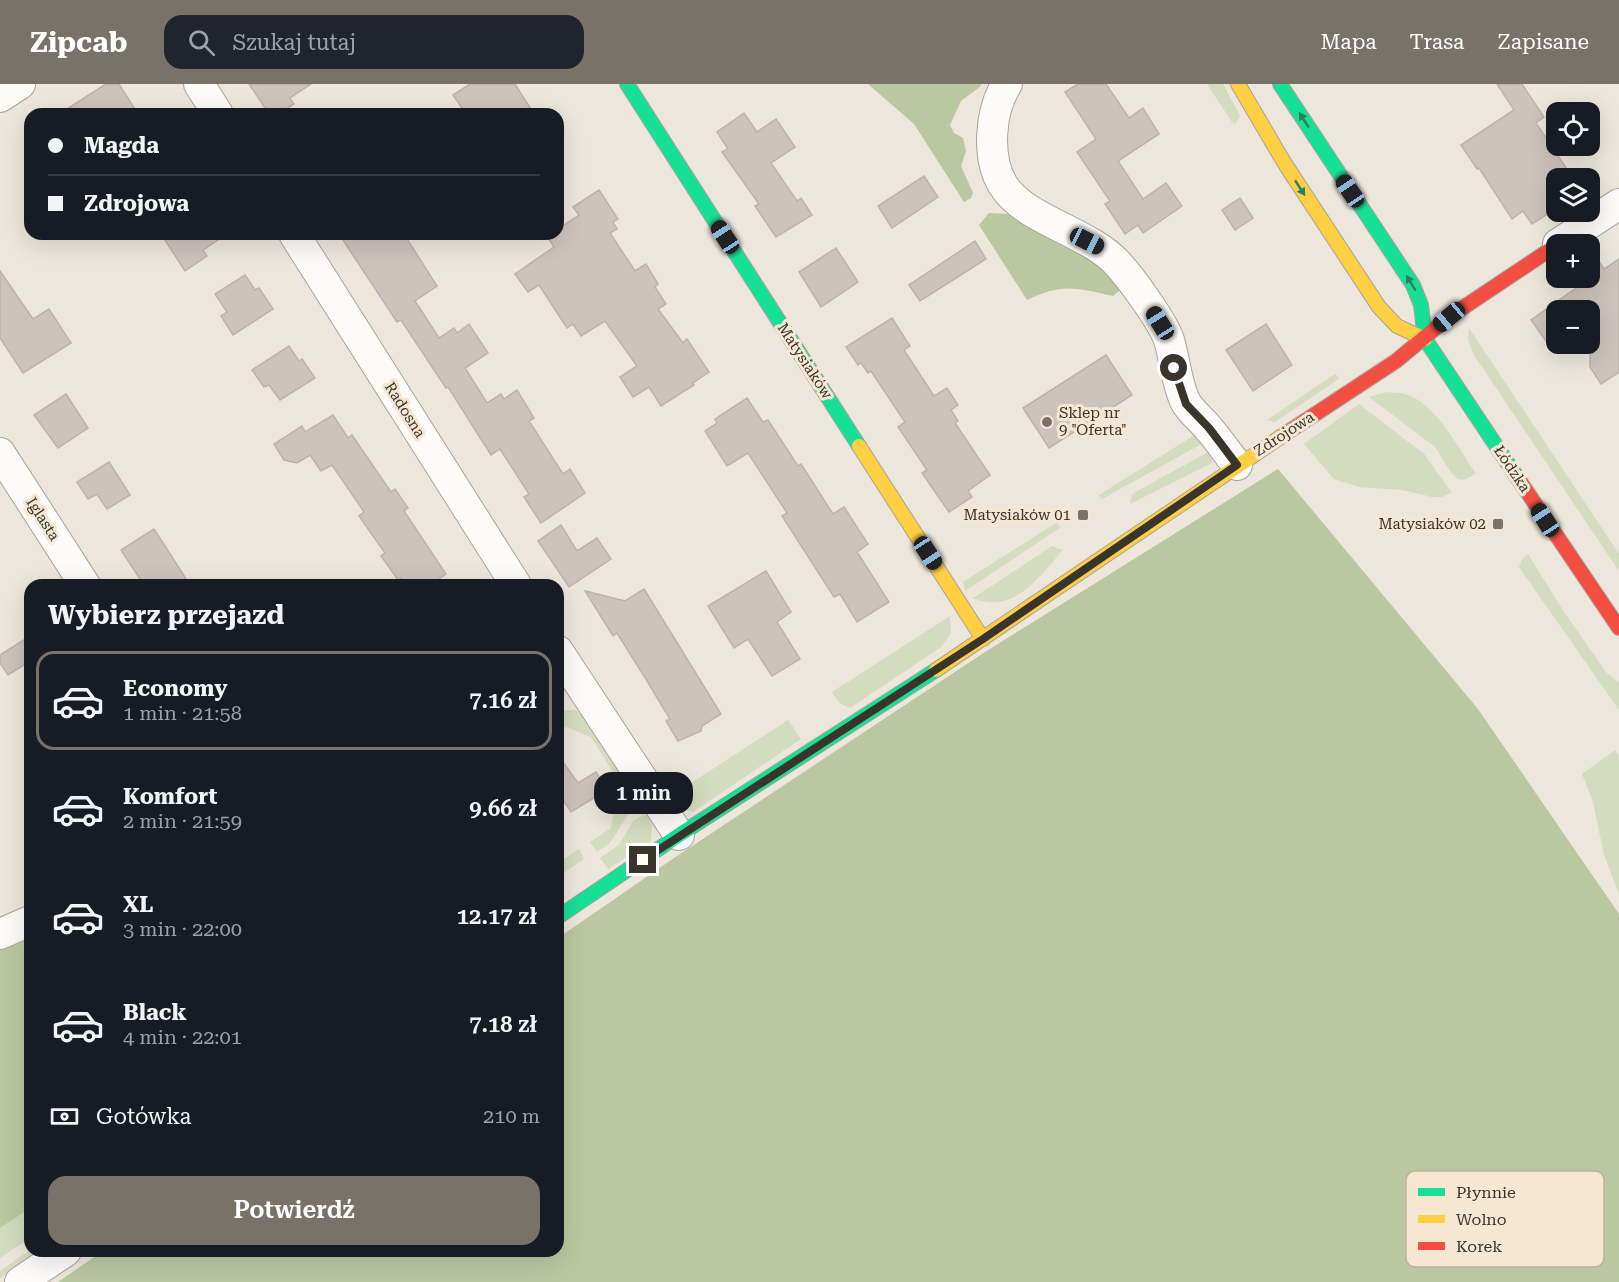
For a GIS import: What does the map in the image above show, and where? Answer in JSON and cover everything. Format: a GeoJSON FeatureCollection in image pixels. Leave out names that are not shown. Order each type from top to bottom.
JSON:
{"type":"FeatureCollection","features":[{"type":"Feature","properties":{"kind":"street"},"geometry":{"type":"LineString","coordinates":[[0,97],[20,84]]}},
{"type":"Feature","properties":{"kind":"street"},"geometry":{"type":"LineString","coordinates":[[199,84],[214,108]]}},
{"type":"Feature","properties":{"kind":"street","name":"Matysiaków"},"geometry":{"type":"LineString","coordinates":[[627,84],[983,639]]}},
{"type":"Feature","properties":{"kind":"street"},"geometry":{"type":"LineString","coordinates":[[1007,84],[997,104],[994,126],[994,159],[1003,186],[1018,201],[1102,248],[1119,264],[1165,331],[1186,404],[1209,428],[1237,465]]}},
{"type":"Feature","properties":{"kind":"street"},"geometry":{"type":"LineString","coordinates":[[1238,84],[1285,164],[1379,307],[1397,326],[1425,339]]}},
{"type":"Feature","properties":{"kind":"street","name":"Łódzka"},"geometry":{"type":"LineString","coordinates":[[1280,84],[1413,285],[1421,305],[1425,339],[1619,628]]}},
{"type":"Feature","properties":{"kind":"street","name":"Zdrojowa"},"geometry":{"type":"LineString","coordinates":[[1574,234],[1619,204]]}},
{"type":"Feature","properties":{"kind":"street","name":"Radosna"},"geometry":{"type":"LineString","coordinates":[[298,240],[512,579]]}},
{"type":"Feature","properties":{"kind":"street","name":"Zdrojowa"},"geometry":{"type":"LineString","coordinates":[[564,913],[679,835],[983,639],[1237,465],[1395,361],[1455,313],[1546,252]]}},
{"type":"Feature","properties":{"kind":"street","name":"Iglasta"},"geometry":{"type":"LineString","coordinates":[[0,453],[81,579]]}},
{"type":"Feature","properties":{"kind":"street"},"geometry":{"type":"LineString","coordinates":[[564,673],[568,688],[679,835]]}},
{"type":"Feature","properties":{"kind":"street"},"geometry":{"type":"LineString","coordinates":[[0,934],[24,924]]}},
{"type":"Feature","properties":{"kind":"street"},"geometry":{"type":"LineString","coordinates":[[20,1282],[57,1257]]}},
{"type":"Feature","properties":{"kind":"green space"},"geometry":{"type":"Polygon","coordinates":[[[868,84],[981,84],[961,101],[950,125],[954,133],[963,138],[966,151],[961,166],[973,193],[971,198],[964,202],[914,124],[868,84]]]}},
{"type":"Feature","properties":{"kind":"green space"},"geometry":{"type":"Polygon","coordinates":[[[1207,84],[1223,84],[1240,116],[1234,125],[1207,84]]]}},
{"type":"Feature","properties":{"kind":"green space"},"geometry":{"type":"Polygon","coordinates":[[[989,213],[1009,214],[1083,249],[1111,270],[1120,290],[1113,296],[1079,289],[1060,289],[1027,300],[979,225],[989,213]]]}},
{"type":"Feature","properties":{"kind":"green space"},"geometry":{"type":"Polygon","coordinates":[[[1469,328],[1619,554],[1619,571],[1474,355],[1468,340],[1469,328]]]}},
{"type":"Feature","properties":{"kind":"green space"},"geometry":{"type":"Polygon","coordinates":[[[1335,374],[1340,378],[1275,422],[1267,420],[1335,374]]]}},
{"type":"Feature","properties":{"kind":"green space"},"geometry":{"type":"Polygon","coordinates":[[[1386,392],[1405,394],[1426,406],[1454,440],[1476,474],[1463,480],[1458,479],[1452,474],[1435,447],[1369,397],[1386,392]]]}},
{"type":"Feature","properties":{"kind":"green space"},"geometry":{"type":"Polygon","coordinates":[[[1359,404],[1424,454],[1452,493],[1432,497],[1402,490],[1359,487],[1334,479],[1304,444],[1359,404]]]}},
{"type":"Feature","properties":{"kind":"green space"},"geometry":{"type":"Polygon","coordinates":[[[1201,431],[1207,441],[1102,499],[1099,495],[1201,431]]]}},
{"type":"Feature","properties":{"kind":"green space"},"geometry":{"type":"Polygon","coordinates":[[[1212,450],[1212,463],[1130,504],[1132,494],[1212,450]]]}},
{"type":"Feature","properties":{"kind":"green space"},"geometry":{"type":"Polygon","coordinates":[[[1278,469],[1478,709],[1619,914],[1619,1282],[58,1282],[94,1257],[564,1257],[564,934],[674,858],[985,652],[1278,469]]]}},
{"type":"Feature","properties":{"kind":"green space"},"geometry":{"type":"Polygon","coordinates":[[[1056,523],[1061,527],[965,591],[963,582],[1056,523]]]}},
{"type":"Feature","properties":{"kind":"green space"},"geometry":{"type":"Polygon","coordinates":[[[1052,546],[1063,550],[1035,581],[1013,598],[1001,602],[987,602],[973,598],[1052,546]]]}},
{"type":"Feature","properties":{"kind":"green space"},"geometry":{"type":"Polygon","coordinates":[[[1528,554],[1562,609],[1606,672],[1619,683],[1619,710],[1519,567],[1522,559],[1528,554]]]}},
{"type":"Feature","properties":{"kind":"green space"},"geometry":{"type":"Polygon","coordinates":[[[950,616],[951,633],[941,647],[850,708],[836,698],[832,692],[950,616]]]}},
{"type":"Feature","properties":{"kind":"green space"},"geometry":{"type":"Polygon","coordinates":[[[564,710],[575,710],[582,714],[643,804],[627,816],[610,843],[597,852],[590,842],[611,828],[618,780],[591,737],[564,726],[564,710]]]}},
{"type":"Feature","properties":{"kind":"green space"},"geometry":{"type":"Polygon","coordinates":[[[788,720],[801,739],[693,812],[678,808],[668,798],[788,720]]]}},
{"type":"Feature","properties":{"kind":"green space"},"geometry":{"type":"Polygon","coordinates":[[[1615,750],[1619,756],[1619,894],[1604,855],[1593,802],[1582,774],[1615,750]]]}},
{"type":"Feature","properties":{"kind":"green space"},"geometry":{"type":"Polygon","coordinates":[[[648,812],[652,824],[651,841],[608,869],[600,858],[619,845],[633,821],[648,812]]]}},
{"type":"Feature","properties":{"kind":"green space"},"geometry":{"type":"Polygon","coordinates":[[[579,849],[584,859],[564,873],[564,859],[579,849]]]}},
{"type":"Feature","properties":{"kind":"green space"},"geometry":{"type":"Polygon","coordinates":[[[24,940],[24,1212],[0,1228],[0,950],[24,940]]]}},
{"type":"Feature","properties":{"kind":"green space"},"geometry":{"type":"Polygon","coordinates":[[[24,1212],[24,1242],[0,1258],[0,1227],[24,1212]]]}},
{"type":"Feature","properties":{"kind":"green space"},"geometry":{"type":"Polygon","coordinates":[[[24,1254],[24,1257],[31,1257],[0,1278],[0,1271],[24,1254]]]}},
{"type":"Feature","properties":{"kind":"building"},"geometry":{"type":"Polygon","coordinates":[[[106,84],[119,84],[134,108],[68,108],[106,84]]]}},
{"type":"Feature","properties":{"kind":"building"},"geometry":{"type":"Polygon","coordinates":[[[249,84],[311,84],[290,98],[294,104],[288,108],[265,108],[249,84]]]}},
{"type":"Feature","properties":{"kind":"building"},"geometry":{"type":"Polygon","coordinates":[[[470,84],[515,84],[530,108],[462,108],[453,95],[470,84]]]}},
{"type":"Feature","properties":{"kind":"building"},"geometry":{"type":"Polygon","coordinates":[[[1078,84],[1106,84],[1129,118],[1143,108],[1159,134],[1118,161],[1143,199],[1166,183],[1182,206],[1143,233],[1138,225],[1125,234],[1105,204],[1110,201],[1077,152],[1096,139],[1065,92],[1078,84]]]}},
{"type":"Feature","properties":{"kind":"building"},"geometry":{"type":"Polygon","coordinates":[[[1497,84],[1522,84],[1544,117],[1536,123],[1546,138],[1546,156],[1558,156],[1566,168],[1546,168],[1546,215],[1532,224],[1523,211],[1512,219],[1461,145],[1514,110],[1497,84]]]}},
{"type":"Feature","properties":{"kind":"building"},"geometry":{"type":"Polygon","coordinates":[[[744,113],[757,132],[776,119],[795,147],[771,163],[797,201],[801,198],[812,215],[776,237],[755,206],[759,204],[722,152],[728,149],[717,132],[744,113]]]}},
{"type":"Feature","properties":{"kind":"building"},"geometry":{"type":"Polygon","coordinates":[[[924,176],[938,197],[892,228],[878,206],[924,176]]]}},
{"type":"Feature","properties":{"kind":"building"},"geometry":{"type":"Polygon","coordinates":[[[599,190],[618,219],[613,222],[617,229],[610,233],[635,271],[646,264],[658,284],[655,287],[666,304],[658,309],[683,343],[687,339],[709,372],[693,383],[694,385],[661,406],[649,387],[633,397],[620,377],[637,366],[605,321],[581,336],[573,324],[567,328],[539,285],[528,292],[515,274],[554,247],[550,240],[564,240],[564,225],[579,215],[573,207],[599,190]]]}},
{"type":"Feature","properties":{"kind":"building"},"geometry":{"type":"Polygon","coordinates":[[[1240,198],[1253,218],[1235,230],[1222,210],[1240,198]]]}},
{"type":"Feature","properties":{"kind":"building"},"geometry":{"type":"Polygon","coordinates":[[[165,240],[218,240],[203,250],[207,256],[185,271],[165,240]]]}},
{"type":"Feature","properties":{"kind":"building"},"geometry":{"type":"Polygon","coordinates":[[[343,240],[408,240],[437,286],[415,301],[439,338],[454,328],[457,333],[469,324],[488,353],[465,368],[487,403],[501,394],[504,399],[517,390],[534,418],[529,421],[563,474],[570,469],[585,493],[541,523],[524,497],[529,494],[500,449],[491,455],[448,387],[446,388],[401,320],[397,322],[343,240]]]}},
{"type":"Feature","properties":{"kind":"building"},"geometry":{"type":"Polygon","coordinates":[[[975,241],[986,259],[920,301],[909,285],[975,241]]]}},
{"type":"Feature","properties":{"kind":"building"},"geometry":{"type":"Polygon","coordinates":[[[836,248],[858,282],[821,307],[799,272],[836,248]]]}},
{"type":"Feature","properties":{"kind":"building"},"geometry":{"type":"Polygon","coordinates":[[[1619,259],[1619,372],[1601,384],[1590,367],[1590,354],[1600,354],[1600,300],[1559,300],[1576,288],[1600,288],[1600,263],[1604,269],[1619,259]]]}},
{"type":"Feature","properties":{"kind":"building"},"geometry":{"type":"Polygon","coordinates":[[[0,271],[33,319],[49,309],[71,343],[23,373],[0,338],[0,271]]]}},
{"type":"Feature","properties":{"kind":"building"},"geometry":{"type":"Polygon","coordinates":[[[245,275],[255,290],[259,288],[273,309],[233,335],[221,316],[227,312],[215,294],[245,275]]]}},
{"type":"Feature","properties":{"kind":"building"},"geometry":{"type":"Polygon","coordinates":[[[1546,309],[1546,341],[1531,320],[1546,309]]]}},
{"type":"Feature","properties":{"kind":"building"},"geometry":{"type":"Polygon","coordinates":[[[892,318],[910,346],[904,350],[934,396],[947,388],[958,405],[951,410],[958,421],[955,423],[990,475],[968,491],[972,497],[949,512],[922,473],[927,470],[898,427],[905,422],[871,371],[868,373],[861,363],[858,365],[846,347],[892,318]]]}},
{"type":"Feature","properties":{"kind":"building"},"geometry":{"type":"Polygon","coordinates":[[[1266,324],[1292,365],[1253,391],[1226,350],[1266,324]]]}},
{"type":"Feature","properties":{"kind":"building"},"geometry":{"type":"Polygon","coordinates":[[[289,346],[299,361],[302,359],[315,378],[280,400],[269,385],[264,387],[252,370],[289,346]]]}},
{"type":"Feature","properties":{"kind":"building"},"geometry":{"type":"Polygon","coordinates":[[[1106,355],[1132,395],[1049,448],[1023,408],[1106,355]]]}},
{"type":"Feature","properties":{"kind":"building"},"geometry":{"type":"Polygon","coordinates":[[[66,394],[88,428],[58,448],[34,415],[66,394]]]}},
{"type":"Feature","properties":{"kind":"building"},"geometry":{"type":"Polygon","coordinates":[[[747,398],[763,422],[768,420],[798,466],[801,464],[833,514],[844,507],[868,544],[857,552],[889,602],[857,622],[840,594],[834,597],[782,516],[787,513],[748,453],[727,466],[705,431],[717,423],[715,419],[747,398]]]}},
{"type":"Feature","properties":{"kind":"building"},"geometry":{"type":"Polygon","coordinates":[[[333,415],[348,438],[352,435],[391,492],[395,489],[408,508],[404,511],[446,574],[439,579],[397,579],[381,556],[385,553],[359,516],[364,512],[332,465],[321,471],[310,455],[297,463],[284,460],[274,444],[302,426],[305,432],[333,415]]]}},
{"type":"Feature","properties":{"kind":"building"},"geometry":{"type":"Polygon","coordinates":[[[109,462],[130,495],[107,509],[97,494],[88,499],[77,482],[109,462]]]}},
{"type":"Feature","properties":{"kind":"building"},"geometry":{"type":"Polygon","coordinates":[[[561,525],[577,551],[597,538],[611,559],[569,587],[538,541],[561,525]]]}},
{"type":"Feature","properties":{"kind":"building"},"geometry":{"type":"Polygon","coordinates":[[[154,529],[186,579],[140,579],[121,550],[154,529]]]}},
{"type":"Feature","properties":{"kind":"building"},"geometry":{"type":"Polygon","coordinates":[[[766,571],[791,612],[777,622],[800,659],[772,676],[748,639],[734,648],[708,606],[766,571]]]}},
{"type":"Feature","properties":{"kind":"building"},"geometry":{"type":"Polygon","coordinates":[[[644,589],[721,714],[702,726],[701,731],[678,741],[666,721],[670,719],[644,676],[617,633],[613,636],[585,591],[625,601],[644,589]]]}},
{"type":"Feature","properties":{"kind":"building"},"geometry":{"type":"Polygon","coordinates":[[[24,640],[24,665],[8,675],[0,663],[0,655],[24,640]]]}},
{"type":"Feature","properties":{"kind":"building"},"geometry":{"type":"Polygon","coordinates":[[[564,763],[578,783],[596,772],[607,790],[571,812],[564,801],[564,763]]]}},
{"type":"Feature","properties":{"kind":"traffic: fast"},"geometry":{"type":"LineString","coordinates":[[627,84],[859,446]]}},
{"type":"Feature","properties":{"kind":"traffic: fast"},"geometry":{"type":"LineString","coordinates":[[1280,84],[1413,285],[1421,305],[1425,339],[1517,477]]}},
{"type":"Feature","properties":{"kind":"traffic: fast"},"geometry":{"type":"LineString","coordinates":[[564,913],[679,835],[936,670]]}},
{"type":"Feature","properties":{"kind":"traffic: slow"},"geometry":{"type":"LineString","coordinates":[[1238,84],[1285,164],[1379,307],[1397,326],[1425,339]]}},
{"type":"Feature","properties":{"kind":"traffic: slow"},"geometry":{"type":"LineString","coordinates":[[936,670],[1285,434]]}},
{"type":"Feature","properties":{"kind":"traffic: slow"},"geometry":{"type":"LineString","coordinates":[[859,446],[983,639]]}},
{"type":"Feature","properties":{"kind":"traffic: jam"},"geometry":{"type":"LineString","coordinates":[[1285,434],[1396,361],[1449,317],[1546,252]]}},
{"type":"Feature","properties":{"kind":"traffic: jam"},"geometry":{"type":"LineString","coordinates":[[1517,477],[1619,628]]}},
{"type":"Feature","properties":{"kind":"place","name":"Sklep nr 9 \"Oferta\""},"geometry":{"type":"Point","coordinates":[1047,422]}},
{"type":"Feature","properties":{"kind":"place","name":"Matysiaków 01"},"geometry":{"type":"Point","coordinates":[1083,515]}},
{"type":"Feature","properties":{"kind":"place","name":"Matysiaków 02"},"geometry":{"type":"Point","coordinates":[1498,524]}},
{"type":"Feature","properties":{"kind":"route"},"geometry":{"type":"LineString","coordinates":[[643,860],[983,639],[1237,465],[1209,428],[1186,404],[1174,368]]}}]}
